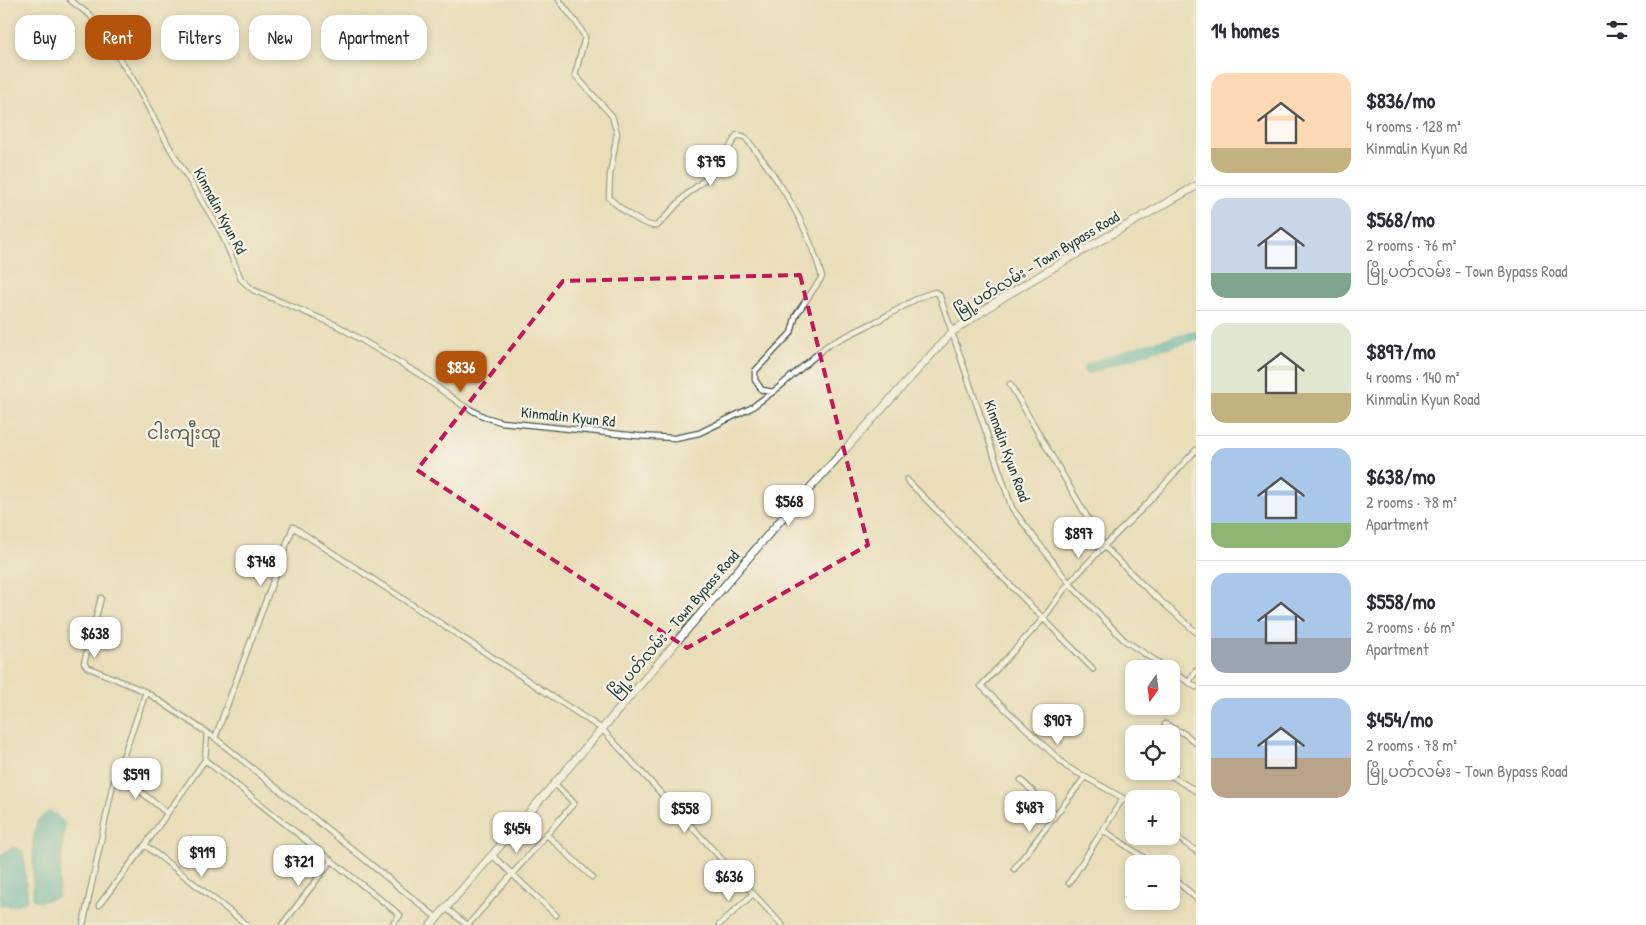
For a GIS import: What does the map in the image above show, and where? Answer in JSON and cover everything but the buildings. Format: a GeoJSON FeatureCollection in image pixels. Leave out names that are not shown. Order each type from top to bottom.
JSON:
{"type":"FeatureCollection","features":[{"type":"Feature","properties":{"kind":"main road","name":"မြို့ပတ်လမ်း - Town Bypass Road"},"geometry":{"type":"LineString","coordinates":[[431,925],[779,522],[952,332],[1011,293],[1196,186]]}},
{"type":"Feature","properties":{"kind":"street","name":"Kinmalin Kyun Rd"},"geometry":{"type":"LineString","coordinates":[[70,0],[91,16],[134,80],[171,150],[221,232],[241,279],[253,290],[338,326],[419,374],[462,405],[485,417],[501,422],[675,438],[699,433],[750,408],[774,392],[828,345],[877,321],[920,296],[936,292],[939,294],[952,332]]}},
{"type":"Feature","properties":{"kind":"street"},"geometry":{"type":"LineString","coordinates":[[559,0],[585,37],[575,75],[612,116],[617,134],[608,198],[623,211],[652,226],[657,226],[685,196],[715,171],[736,135],[745,137],[790,199],[806,229],[822,277],[796,315],[791,333],[755,371],[755,380],[762,390],[774,392]]}},
{"type":"Feature","properties":{"kind":"street","name":"Kinmalin Kyun Road"},"geometry":{"type":"LineString","coordinates":[[952,332],[1012,508],[1069,583],[1124,640],[1155,660]]}},
{"type":"Feature","properties":{"kind":"street"},"geometry":{"type":"LineString","coordinates":[[1010,384],[1104,546],[1145,587],[1196,632]]}},
{"type":"Feature","properties":{"kind":"street"},"geometry":{"type":"LineString","coordinates":[[1125,800],[1067,767],[981,686],[1043,619],[1069,583],[1142,509],[1196,450]]}},
{"type":"Feature","properties":{"kind":"street"},"geometry":{"type":"LineString","coordinates":[[907,480],[1093,669]]}},
{"type":"Feature","properties":{"kind":"street"},"geometry":{"type":"LineString","coordinates":[[215,738],[293,527],[602,729],[782,925]]}},
{"type":"Feature","properties":{"kind":"street"},"geometry":{"type":"LineString","coordinates":[[101,598],[84,663],[87,667],[146,692],[215,738],[437,918]]}},
{"type":"Feature","properties":{"kind":"street"},"geometry":{"type":"LineString","coordinates":[[1189,682],[1196,671]]}},
{"type":"Feature","properties":{"kind":"street","name":"Kinmalin Kyun Road"},"geometry":{"type":"LineString","coordinates":[[1180,676],[1196,687]]}},
{"type":"Feature","properties":{"kind":"street"},"geometry":{"type":"LineString","coordinates":[[82,925],[112,788],[146,692]]}},
{"type":"Feature","properties":{"kind":"street"},"geometry":{"type":"LineString","coordinates":[[1165,724],[1185,734],[1196,743]]}},
{"type":"Feature","properties":{"kind":"street"},"geometry":{"type":"LineString","coordinates":[[99,904],[145,845],[204,760],[207,733]]}},
{"type":"Feature","properties":{"kind":"street"},"geometry":{"type":"LineString","coordinates":[[204,760],[400,915],[392,925]]}},
{"type":"Feature","properties":{"kind":"street"},"geometry":{"type":"LineString","coordinates":[[118,773],[167,813]]}},
{"type":"Feature","properties":{"kind":"street"},"geometry":{"type":"LineString","coordinates":[[1014,869],[1084,777]]}},
{"type":"Feature","properties":{"kind":"street"},"geometry":{"type":"LineString","coordinates":[[1021,780],[1056,814]]}},
{"type":"Feature","properties":{"kind":"street"},"geometry":{"type":"LineString","coordinates":[[1178,780],[1196,791]]}},
{"type":"Feature","properties":{"kind":"street"},"geometry":{"type":"LineString","coordinates":[[446,908],[467,925],[574,803],[554,782]]}},
{"type":"Feature","properties":{"kind":"street"},"geometry":{"type":"LineString","coordinates":[[1068,883],[1122,798]]}},
{"type":"Feature","properties":{"kind":"street"},"geometry":{"type":"LineString","coordinates":[[1103,830],[1140,855]]}},
{"type":"Feature","properties":{"kind":"street"},"geometry":{"type":"LineString","coordinates":[[546,834],[592,877]]}},
{"type":"Feature","properties":{"kind":"street"},"geometry":{"type":"LineString","coordinates":[[1180,839],[1196,851]]}},
{"type":"Feature","properties":{"kind":"street"},"geometry":{"type":"LineString","coordinates":[[145,845],[247,925]]}},
{"type":"Feature","properties":{"kind":"street"},"geometry":{"type":"LineString","coordinates":[[492,855],[556,915]]}},
{"type":"Feature","properties":{"kind":"street"},"geometry":{"type":"LineString","coordinates":[[282,925],[332,860]]}},
{"type":"Feature","properties":{"kind":"street"},"geometry":{"type":"LineString","coordinates":[[1180,884],[1196,898]]}},
{"type":"Feature","properties":{"kind":"street"},"geometry":{"type":"LineString","coordinates":[[719,925],[753,894]]}},
{"type":"Feature","properties":{"kind":"highlighted area"},"geometry":{"type":"Polygon","coordinates":[[[800,275],[868,545],[687,648],[417,470],[563,281],[800,275]]]}},
{"type":"Feature","properties":{"kind":"water"},"geometry":{"type":"Polygon","coordinates":[[[48,811],[54,813],[65,823],[58,897],[39,902],[33,900],[33,840],[37,821],[48,811]]]}},
{"type":"Feature","properties":{"kind":"water"},"geometry":{"type":"Polygon","coordinates":[[[13,847],[23,851],[28,899],[15,906],[0,906],[0,855],[13,847]]]}},
{"type":"Feature","properties":{"kind":"waterway"},"geometry":{"type":"LineString","coordinates":[[1088,369],[1141,350],[1196,335]]}},
{"type":"Feature","properties":{"kind":"district","name":"ငါးကျီးထူ"},"geometry":{"type":"Point","coordinates":[184,433]}}]}
